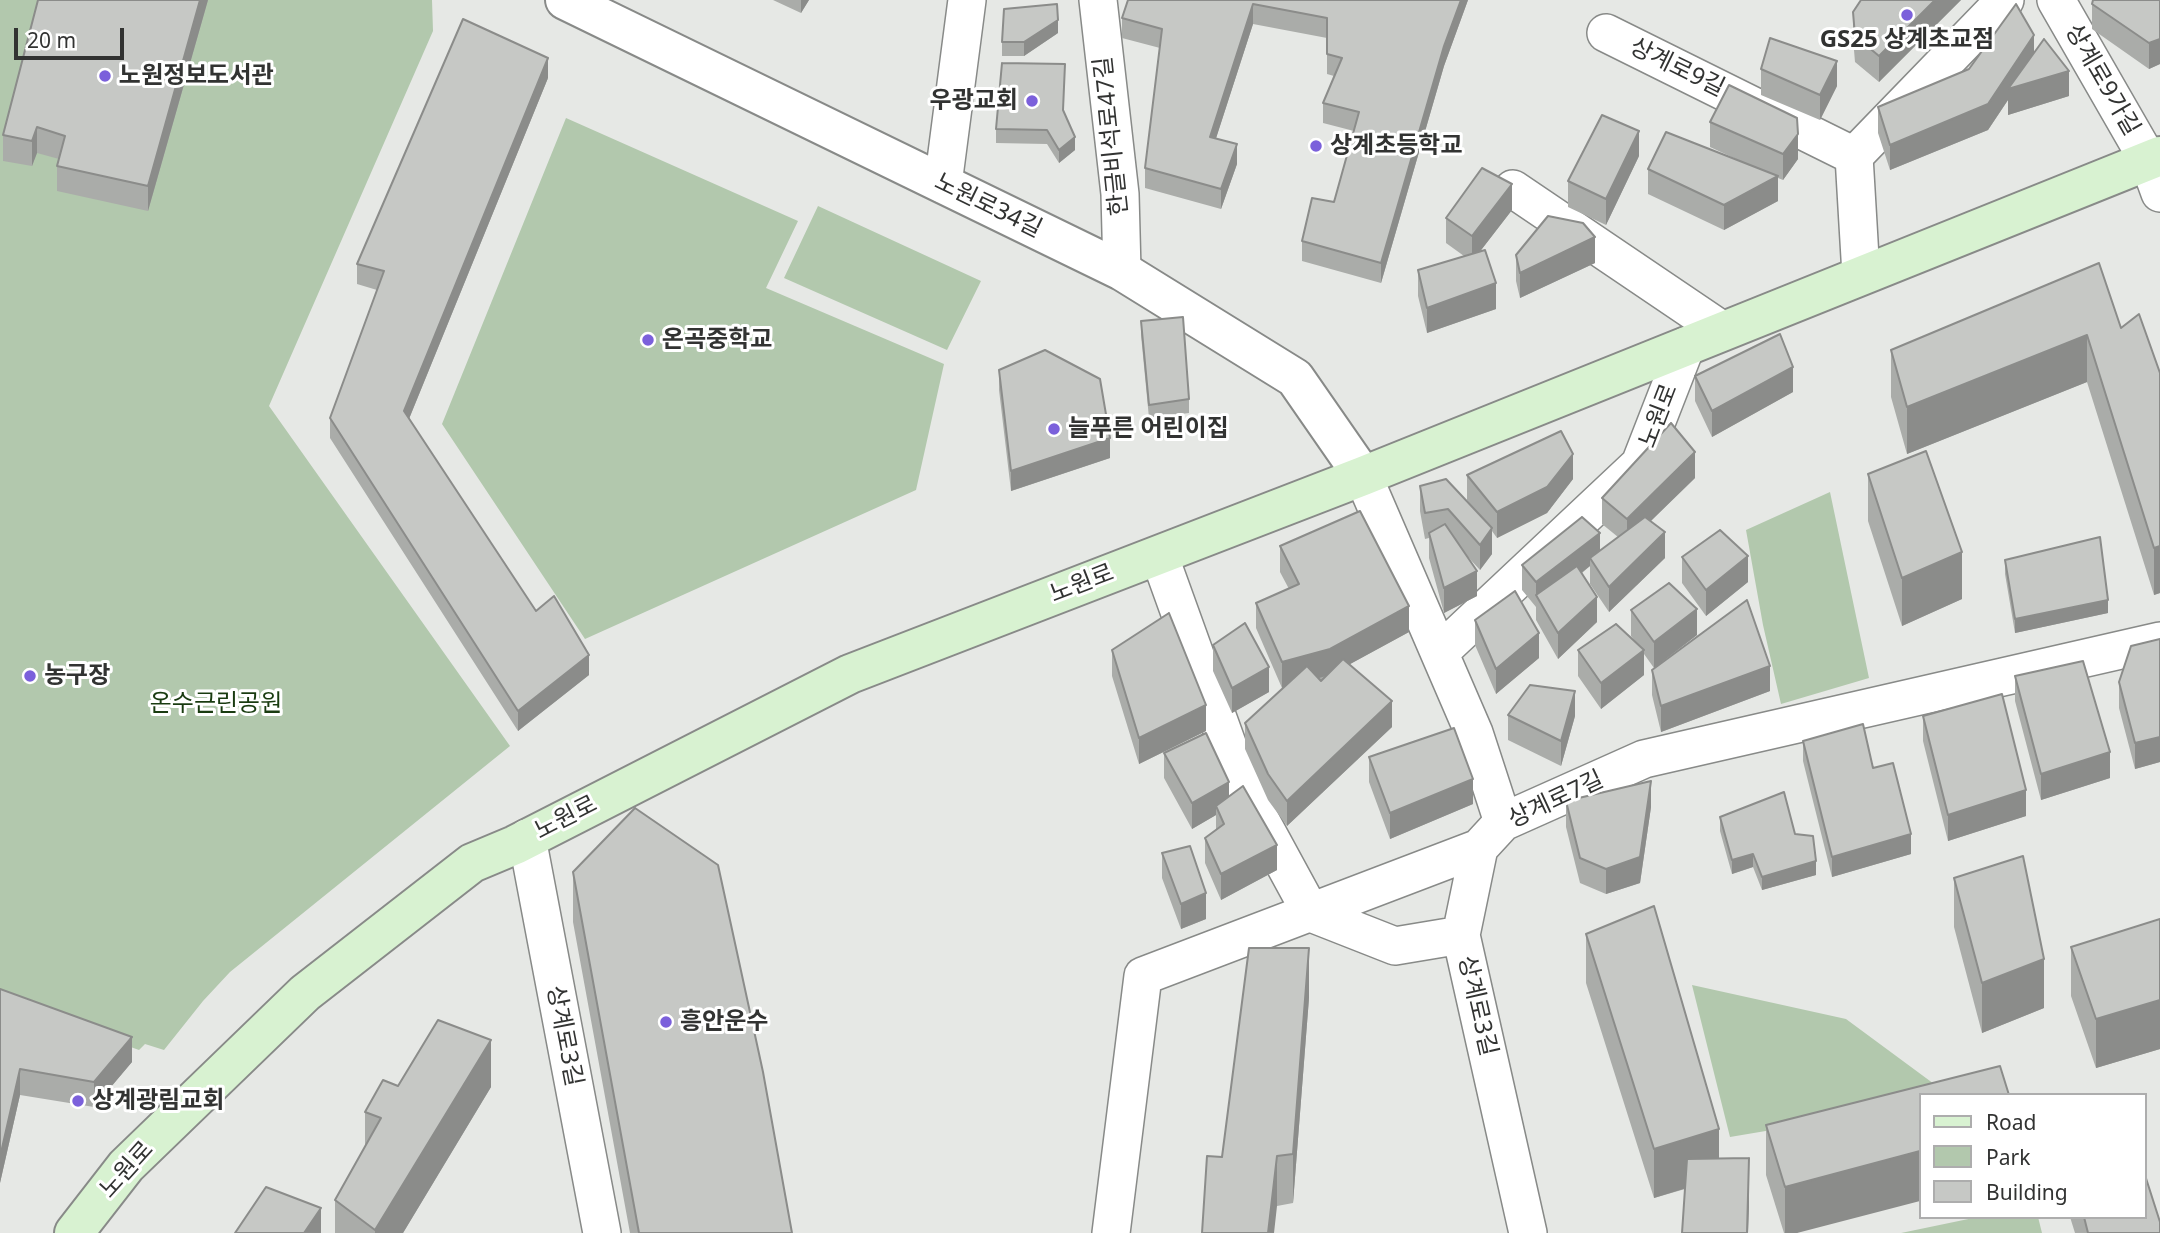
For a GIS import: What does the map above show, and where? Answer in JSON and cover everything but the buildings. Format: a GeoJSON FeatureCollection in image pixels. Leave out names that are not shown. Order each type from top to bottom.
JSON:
{"type":"FeatureCollection","features":[{"type":"Feature","properties":{"kind":"main road","name":"노원로"},"geometry":{"type":"LineString","coordinates":[[75,1233],[126,1166],[305,993],[472,863],[527,838],[850,674],[1363,476],[1861,275],[2156,170]]}},
{"type":"Feature","properties":{"kind":"street","name":"노원로34길"},"geometry":{"type":"LineString","coordinates":[[565,0],[1122,271],[1295,378],[1363,476]]}},
{"type":"Feature","properties":{"kind":"street"},"geometry":{"type":"LineString","coordinates":[[941,0],[964,18],[943,184]]}},
{"type":"Feature","properties":{"kind":"street","name":"한글비석로47길"},"geometry":{"type":"LineString","coordinates":[[1098,0],[1120,194],[1122,271]]}},
{"type":"Feature","properties":{"kind":"street"},"geometry":{"type":"LineString","coordinates":[[1861,275],[1854,156],[2005,0]]}},
{"type":"Feature","properties":{"kind":"street","name":"상계로9가길"},"geometry":{"type":"LineString","coordinates":[[2056,0],[2156,170]]}},
{"type":"Feature","properties":{"kind":"street","name":"상계로9길"},"geometry":{"type":"LineString","coordinates":[[1606,33],[1854,156]]}},
{"type":"Feature","properties":{"kind":"street"},"geometry":{"type":"LineString","coordinates":[[1513,189],[1723,331]]}},
{"type":"Feature","properties":{"kind":"street","name":"노원로"},"geometry":{"type":"LineString","coordinates":[[1440,652],[1640,464],[1686,346]]}},
{"type":"Feature","properties":{"kind":"street"},"geometry":{"type":"LineString","coordinates":[[1363,476],[1474,733],[1491,835],[1461,934]]}},
{"type":"Feature","properties":{"kind":"street"},"geometry":{"type":"LineString","coordinates":[[1159,555],[1242,788],[1311,913]]}},
{"type":"Feature","properties":{"kind":"street","name":"상계로7길"},"geometry":{"type":"LineString","coordinates":[[1111,1233],[1143,976],[1311,913],[1491,835],[1644,759],[2160,642]]}},
{"type":"Feature","properties":{"kind":"street","name":"상계로3길"},"geometry":{"type":"LineString","coordinates":[[527,838],[602,1233]]}},
{"type":"Feature","properties":{"kind":"street","name":"상계로3길"},"geometry":{"type":"LineString","coordinates":[[1311,913],[1395,946],[1461,934],[1528,1233]]}},
{"type":"Feature","properties":{"kind":"green space","name":"온수근린공원"},"geometry":{"type":"Polygon","coordinates":[[[0,0],[432,0],[433,31],[269,406],[510,746],[230,972],[164,1050],[145,1044],[139,1050],[0,1000],[0,0]]]}},
{"type":"Feature","properties":{"kind":"green space"},"geometry":{"type":"Polygon","coordinates":[[[566,118],[798,221],[766,288],[944,364],[916,490],[585,639],[442,424],[566,118]]]}},
{"type":"Feature","properties":{"kind":"green space"},"geometry":{"type":"Polygon","coordinates":[[[818,206],[981,281],[947,350],[784,278],[818,206]]]}},
{"type":"Feature","properties":{"kind":"green space"},"geometry":{"type":"Polygon","coordinates":[[[1830,492],[1869,678],[1781,704],[1746,530],[1830,492]]]}},
{"type":"Feature","properties":{"kind":"green space"},"geometry":{"type":"Polygon","coordinates":[[[1692,985],[1846,1019],[1946,1093],[1918,1093],[1918,1105],[1730,1137],[1692,985]]]}},
{"type":"Feature","properties":{"kind":"green space"},"geometry":{"type":"Polygon","coordinates":[[[1968,1219],[2038,1219],[2042,1233],[1901,1233],[1968,1219]]]}},
{"type":"Feature","properties":{"kind":"place","name":"GS25 상계초교점"},"geometry":{"type":"Point","coordinates":[1907,15]}},
{"type":"Feature","properties":{"kind":"place","name":"노원정보도서관"},"geometry":{"type":"Point","coordinates":[105,76]}},
{"type":"Feature","properties":{"kind":"place","name":"우광교회"},"geometry":{"type":"Point","coordinates":[1032,101]}},
{"type":"Feature","properties":{"kind":"place","name":"상계초등학교"},"geometry":{"type":"Point","coordinates":[1316,146]}},
{"type":"Feature","properties":{"kind":"place","name":"온곡중학교"},"geometry":{"type":"Point","coordinates":[648,340]}},
{"type":"Feature","properties":{"kind":"place","name":"늘푸른 어린이집"},"geometry":{"type":"Point","coordinates":[1054,429]}},
{"type":"Feature","properties":{"kind":"place","name":"농구장"},"geometry":{"type":"Point","coordinates":[30,676]}},
{"type":"Feature","properties":{"kind":"place","name":"흥안운수"},"geometry":{"type":"Point","coordinates":[666,1022]}},
{"type":"Feature","properties":{"kind":"place","name":"상계광림교회"},"geometry":{"type":"Point","coordinates":[78,1101]}}]}
